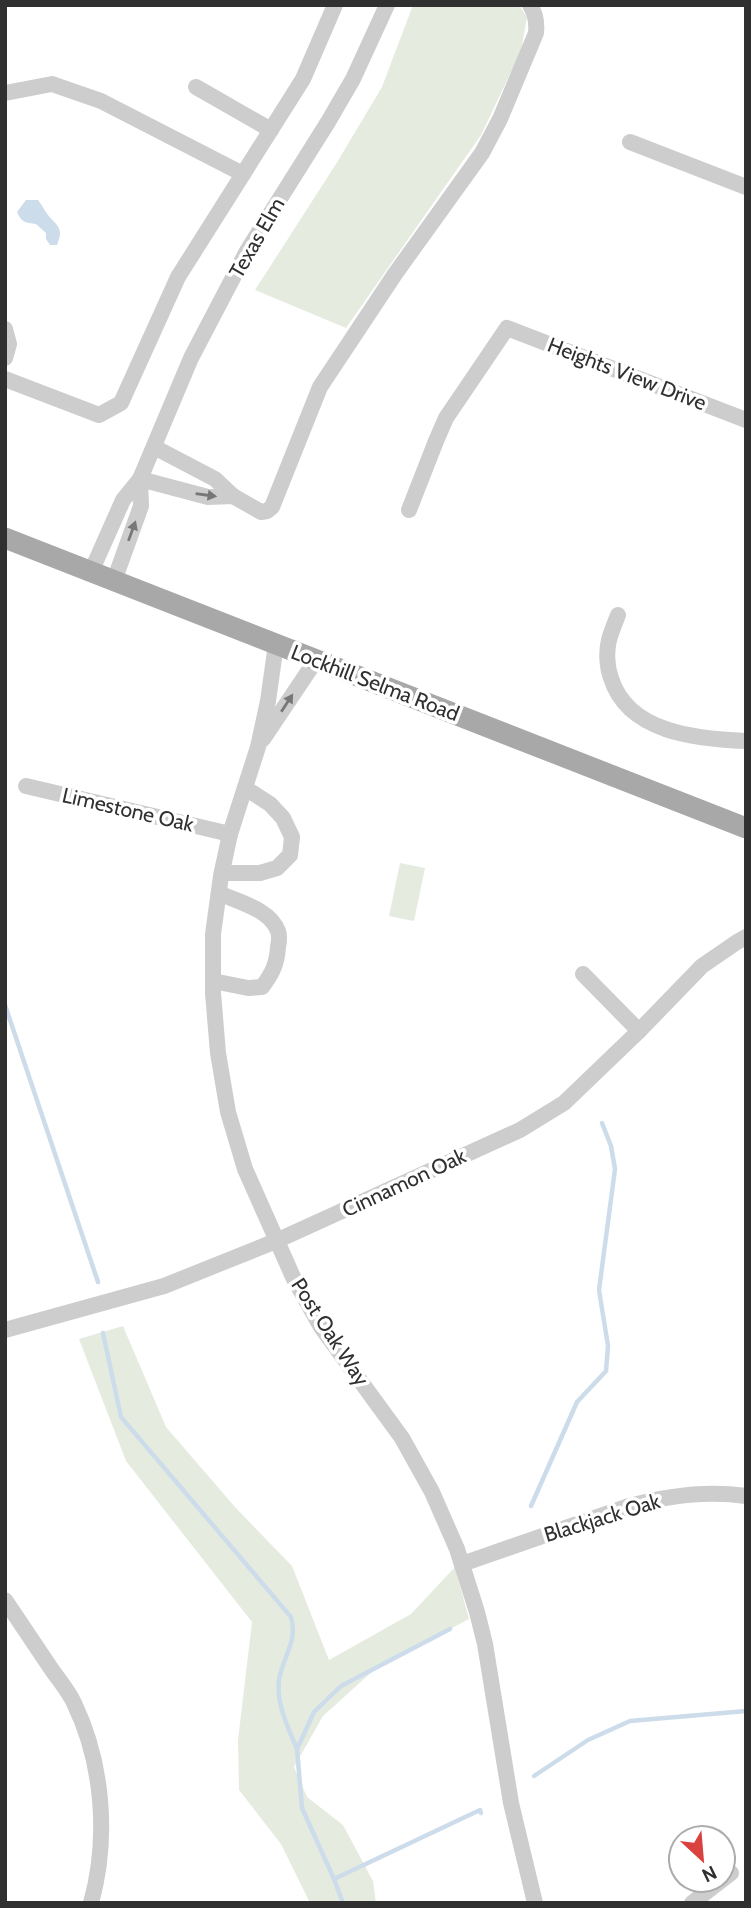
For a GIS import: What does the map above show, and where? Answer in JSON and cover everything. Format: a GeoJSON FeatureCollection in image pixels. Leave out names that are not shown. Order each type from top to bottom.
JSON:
{"type":"FeatureCollection","features":[{"type":"Feature","properties":{"kind":"main road","name":"Lockhill Selma Road"},"geometry":{"type":"LineString","coordinates":[[5,538],[746,828]]}},
{"type":"Feature","properties":{"kind":"street"},"geometry":{"type":"LineString","coordinates":[[5,379],[99,415],[121,403],[178,277],[303,79],[335,5]]}},
{"type":"Feature","properties":{"kind":"street","name":"Texas Elm"},"geometry":{"type":"LineString","coordinates":[[90,572],[123,500],[140,479],[203,334],[247,251],[353,79],[387,5]]}},
{"type":"Feature","properties":{"kind":"street"},"geometry":{"type":"LineString","coordinates":[[154,447],[215,479],[233,496],[261,512],[272,507],[320,387],[395,274],[482,153],[500,119],[536,33],[537,24],[530,5]]}},
{"type":"Feature","properties":{"kind":"street"},"geometry":{"type":"LineString","coordinates":[[5,93],[52,84],[101,101],[243,174]]}},
{"type":"Feature","properties":{"kind":"street"},"geometry":{"type":"LineString","coordinates":[[197,87],[271,130]]}},
{"type":"Feature","properties":{"kind":"street"},"geometry":{"type":"LineString","coordinates":[[630,142],[746,187]]}},
{"type":"Feature","properties":{"kind":"street","name":"Heights View Drive"},"geometry":{"type":"LineString","coordinates":[[409,510],[446,418],[507,328],[746,420]]}},
{"type":"Feature","properties":{"kind":"street"},"geometry":{"type":"LineString","coordinates":[[5,330],[9,344],[5,358]]}},
{"type":"Feature","properties":{"kind":"street"},"geometry":{"type":"LineString","coordinates":[[140,479],[208,497],[233,496]]}},
{"type":"Feature","properties":{"kind":"street","name":"Texas Elm"},"geometry":{"type":"LineString","coordinates":[[114,581],[141,506],[140,479]]}},
{"type":"Feature","properties":{"kind":"street"},"geometry":{"type":"LineString","coordinates":[[618,615],[608,642],[608,668],[614,689],[627,707],[651,723],[673,732],[704,739],[746,741]]}},
{"type":"Feature","properties":{"kind":"street","name":"Post Oak Way"},"geometry":{"type":"LineString","coordinates":[[276,644],[258,747],[230,834],[213,934],[218,1053],[228,1112],[245,1169],[293,1277],[321,1327],[402,1438],[432,1492],[462,1564],[485,1644],[511,1804],[534,1903]]}},
{"type":"Feature","properties":{"kind":"street","name":"Post Oak Way"},"geometry":{"type":"LineString","coordinates":[[258,747],[316,660]]}},
{"type":"Feature","properties":{"kind":"street","name":"Limestone Oak"},"geometry":{"type":"LineString","coordinates":[[26,786],[230,834]]}},
{"type":"Feature","properties":{"kind":"street"},"geometry":{"type":"LineString","coordinates":[[222,873],[260,873],[277,868],[289,855],[292,838],[283,818],[270,804],[245,788]]}},
{"type":"Feature","properties":{"kind":"street"},"geometry":{"type":"LineString","coordinates":[[213,981],[248,988],[262,987],[272,974],[278,958],[279,933],[272,920],[262,912],[219,893]]}},
{"type":"Feature","properties":{"kind":"street","name":"Cinnamon Oak"},"geometry":{"type":"LineString","coordinates":[[5,1330],[164,1286],[276,1241],[520,1130],[565,1103],[702,966],[746,937]]}},
{"type":"Feature","properties":{"kind":"street"},"geometry":{"type":"LineString","coordinates":[[583,974],[639,1031]]}},
{"type":"Feature","properties":{"kind":"street","name":"Blackjack Oak"},"geometry":{"type":"LineString","coordinates":[[462,1564],[652,1500],[706,1493],[746,1496]]}},
{"type":"Feature","properties":{"kind":"street"},"geometry":{"type":"LineString","coordinates":[[5,1600],[73,1701],[92,1752],[101,1809],[101,1829],[97,1878],[91,1903]]}},
{"type":"Feature","properties":{"kind":"shaded area"},"geometry":{"type":"Polygon","coordinates":[[[413,5],[519,5],[527,17],[521,51],[481,135],[346,328],[255,290],[382,87],[413,5]]]}},
{"type":"Feature","properties":{"kind":"shaded area"},"geometry":{"type":"Polygon","coordinates":[[[400,863],[425,868],[414,921],[389,916],[400,863]]]}},
{"type":"Feature","properties":{"kind":"shaded area"},"geometry":{"type":"Polygon","coordinates":[[[123,1326],[166,1427],[235,1507],[292,1566],[329,1660],[411,1614],[455,1567],[469,1619],[375,1669],[323,1716],[294,1767],[307,1797],[343,1825],[373,1881],[376,1903],[310,1903],[281,1844],[239,1790],[238,1740],[252,1622],[126,1461],[79,1339],[123,1326]]]}},
{"type":"Feature","properties":{"kind":"water"},"geometry":{"type":"Polygon","coordinates":[[[26,200],[38,200],[57,225],[60,235],[57,245],[50,245],[46,233],[36,224],[20,218],[17,212],[26,200]]]}},
{"type":"Feature","properties":{"kind":"waterway"},"geometry":{"type":"LineString","coordinates":[[5,1005],[98,1282]]}},
{"type":"Feature","properties":{"kind":"waterway"},"geometry":{"type":"LineString","coordinates":[[531,1506],[577,1402],[606,1371],[608,1346],[599,1290],[615,1169],[611,1146],[602,1123]]}},
{"type":"Feature","properties":{"kind":"waterway"},"geometry":{"type":"LineString","coordinates":[[103,1333],[121,1417],[291,1617],[293,1634],[279,1680],[279,1698],[297,1749]]}},
{"type":"Feature","properties":{"kind":"waterway"},"geometry":{"type":"LineString","coordinates":[[343,1903],[302,1808],[297,1749],[314,1712],[341,1686],[450,1629]]}},
{"type":"Feature","properties":{"kind":"waterway"},"geometry":{"type":"LineString","coordinates":[[534,1776],[588,1740],[630,1721],[746,1711]]}},
{"type":"Feature","properties":{"kind":"waterway"},"geometry":{"type":"LineString","coordinates":[[334,1879],[480,1810],[481,1813]]}}]}
